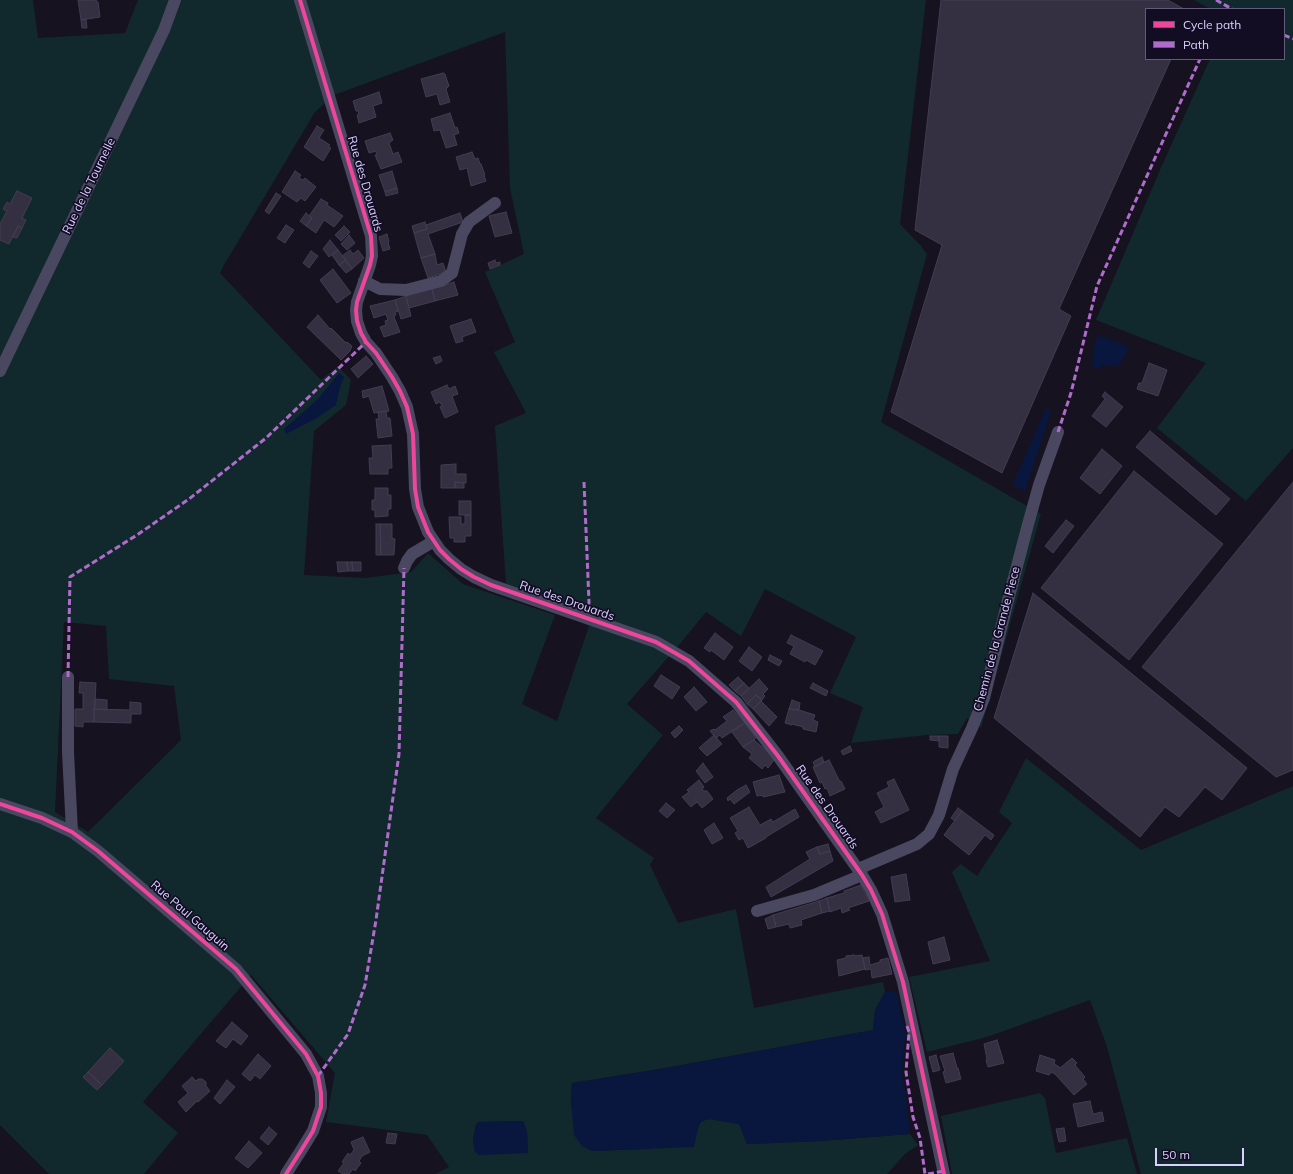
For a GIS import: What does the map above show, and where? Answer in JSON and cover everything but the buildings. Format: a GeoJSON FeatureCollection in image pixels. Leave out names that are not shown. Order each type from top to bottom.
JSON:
{"type":"FeatureCollection","features":[{"type":"Feature","properties":{"kind":"street","name":"Rue de la Tournelle"},"geometry":{"type":"LineString","coordinates":[[0,371],[164,30],[175,0]]}},
{"type":"Feature","properties":{"kind":"street","name":"Rue des Drouards"},"geometry":{"type":"LineString","coordinates":[[300,0],[371,236],[372,256],[356,310],[358,321],[361,333],[366,342],[376,353],[392,377],[407,407],[413,434],[415,489],[422,521],[434,541],[449,559],[474,577],[491,585],[656,642],[689,662],[736,702],[783,762],[860,872],[871,890],[882,914],[901,976],[944,1174]]}},
{"type":"Feature","properties":{"kind":"street"},"geometry":{"type":"LineString","coordinates":[[364,281],[380,289],[406,290],[441,281],[452,273],[462,234],[469,222],[495,203]]}},
{"type":"Feature","properties":{"kind":"street","name":"Chemin de la Grande Piece"},"geometry":{"type":"LineString","coordinates":[[757,911],[814,895],[917,844],[929,834],[940,815],[954,769],[984,698],[1006,608],[1039,485],[1058,432]]}},
{"type":"Feature","properties":{"kind":"street"},"geometry":{"type":"LineString","coordinates":[[404,568],[412,554],[434,541]]}},
{"type":"Feature","properties":{"kind":"street"},"geometry":{"type":"LineString","coordinates":[[68,677],[68,752],[72,832]]}},
{"type":"Feature","properties":{"kind":"street","name":"Rue Paul Gauguin"},"geometry":{"type":"LineString","coordinates":[[0,804],[42,818],[72,832],[98,851],[236,969],[306,1054],[318,1076],[322,1093],[321,1107],[313,1131],[286,1174]]}},
{"type":"Feature","properties":{"kind":"green space"},"geometry":{"type":"Polygon","coordinates":[[[0,0],[33,0],[38,38],[125,33],[138,0],[926,0],[900,224],[927,254],[881,422],[1041,514],[981,728],[967,718],[958,734],[927,735],[851,743],[863,707],[830,693],[856,637],[765,589],[741,636],[706,612],[627,704],[663,735],[596,818],[654,858],[650,865],[678,923],[736,909],[754,1008],[883,982],[885,992],[875,1010],[873,1030],[660,1069],[572,1083],[571,1102],[592,1151],[648,1149],[694,1142],[699,1125],[702,1121],[709,1119],[739,1124],[747,1144],[821,1141],[910,1134],[918,1145],[905,1154],[887,1174],[435,1174],[449,1167],[427,1135],[326,1122],[335,1073],[251,975],[143,1102],[178,1133],[144,1174],[49,1174],[0,1125],[0,0]],[[505,32],[334,95],[315,112],[220,273],[321,380],[338,366],[351,380],[346,405],[314,431],[304,575],[365,578],[411,572],[428,553],[463,584],[555,615],[522,704],[557,721],[593,614],[506,584],[495,426],[526,413],[494,352],[515,342],[485,272],[524,254],[510,188],[505,32]],[[64,622],[55,812],[88,832],[181,740],[174,686],[109,679],[106,626],[64,622]],[[523,1121],[478,1122],[473,1140],[475,1152],[528,1153],[527,1132],[523,1121]]]}},
{"type":"Feature","properties":{"kind":"green space"},"geometry":{"type":"Polygon","coordinates":[[[1194,0],[1293,0],[1293,448],[1246,501],[1157,428],[1206,363],[1096,320],[1160,170],[1210,60],[1285,60],[1285,8],[1208,8],[1194,0]]]}},
{"type":"Feature","properties":{"kind":"green space"},"geometry":{"type":"Polygon","coordinates":[[[1026,758],[1141,850],[1293,786],[1293,1174],[1141,1174],[1107,1047],[1090,1000],[987,1037],[927,1052],[909,977],[990,961],[952,872],[961,864],[977,876],[1012,823],[999,812],[1026,758]]]}},
{"type":"Feature","properties":{"kind":"green space"},"geometry":{"type":"Polygon","coordinates":[[[1040,1093],[1045,1098],[1056,1153],[1127,1138],[1137,1174],[952,1174],[941,1116],[1040,1093]]]}},
{"type":"Feature","properties":{"kind":"water"},"geometry":{"type":"Polygon","coordinates":[[[1099,336],[1127,346],[1128,351],[1119,365],[1103,365],[1098,369],[1092,366],[1095,340],[1099,336]]]}},
{"type":"Feature","properties":{"kind":"water"},"geometry":{"type":"Polygon","coordinates":[[[339,373],[344,377],[336,405],[317,418],[286,434],[284,429],[318,399],[339,373]]]}},
{"type":"Feature","properties":{"kind":"water"},"geometry":{"type":"Polygon","coordinates":[[[1046,408],[1051,410],[1025,492],[1013,484],[1046,408]]]}},
{"type":"Feature","properties":{"kind":"water"},"geometry":{"type":"Polygon","coordinates":[[[896,991],[906,1035],[902,1074],[910,1134],[821,1141],[747,1144],[739,1124],[709,1119],[702,1121],[699,1125],[694,1147],[592,1151],[582,1146],[574,1135],[571,1102],[572,1083],[660,1069],[873,1030],[875,1010],[885,992],[896,991]]]}},
{"type":"Feature","properties":{"kind":"water"},"geometry":{"type":"Polygon","coordinates":[[[523,1121],[527,1132],[528,1153],[479,1155],[475,1152],[473,1140],[478,1122],[523,1121]]]}},
{"type":"Feature","properties":{"kind":"marked path"},"geometry":{"type":"LineString","coordinates":[[1216,0],[1230,8]]}},
{"type":"Feature","properties":{"kind":"marked path"},"geometry":{"type":"LineString","coordinates":[[1285,35],[1293,39]]}},
{"type":"Feature","properties":{"kind":"marked path"},"geometry":{"type":"LineString","coordinates":[[1058,432],[1071,393],[1097,286],[1200,60]]}},
{"type":"Feature","properties":{"kind":"marked path"},"geometry":{"type":"LineString","coordinates":[[68,677],[70,577],[137,535],[189,499],[266,438],[366,342]]}},
{"type":"Feature","properties":{"kind":"marked path"},"geometry":{"type":"LineString","coordinates":[[584,482],[589,602],[588,618]]}},
{"type":"Feature","properties":{"kind":"marked path"},"geometry":{"type":"LineString","coordinates":[[318,1076],[348,1034],[365,985],[376,920],[399,754],[404,568]]}},
{"type":"Feature","properties":{"kind":"marked path"},"geometry":{"type":"LineString","coordinates":[[907,1026],[909,1032],[906,1072],[913,1117],[920,1138],[925,1174]]}},
{"type":"Feature","properties":{"kind":"marked path"},"geometry":{"type":"LineString","coordinates":[[928,1174],[944,1171]]}},
{"type":"Feature","properties":{"kind":"cycle path"},"geometry":{"type":"LineString","coordinates":[[300,0],[371,236],[372,256],[357,302],[357,321],[366,342],[376,353],[392,377],[407,407],[413,434],[415,489],[418,507],[428,532],[440,550],[449,559],[474,577],[491,585],[656,642],[689,661],[736,702],[778,756],[862,875],[882,914],[903,982],[944,1174]]}},
{"type":"Feature","properties":{"kind":"cycle path"},"geometry":{"type":"LineString","coordinates":[[0,804],[42,818],[72,832],[98,851],[236,969],[306,1054],[318,1076],[321,1093],[321,1107],[313,1131],[286,1174]]}}]}
